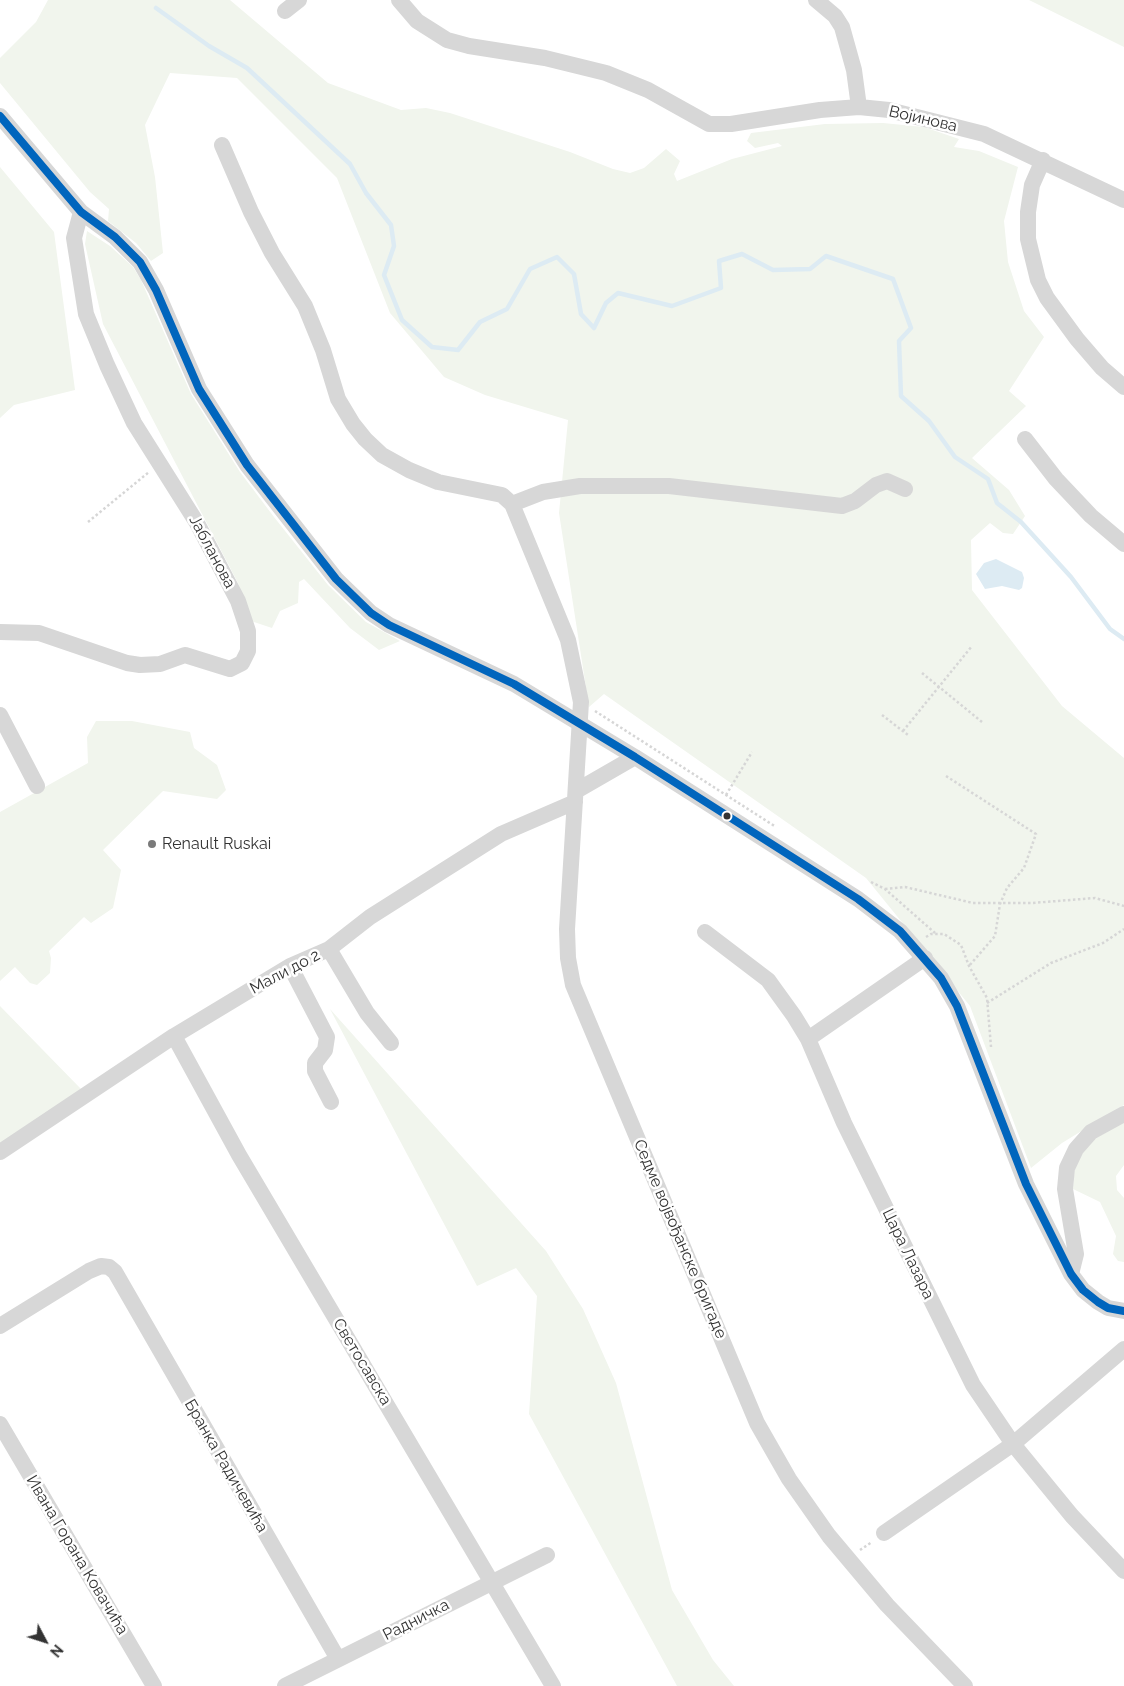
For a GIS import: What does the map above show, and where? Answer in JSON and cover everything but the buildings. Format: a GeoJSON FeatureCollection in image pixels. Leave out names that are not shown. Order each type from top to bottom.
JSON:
{"type":"FeatureCollection","features":[{"type":"Feature","properties":{"kind":"street"},"geometry":{"type":"LineString","coordinates":[[285,11],[299,0]]}},
{"type":"Feature","properties":{"kind":"street","name":"Војинова"},"geometry":{"type":"LineString","coordinates":[[399,0],[417,21],[447,40],[469,46],[545,58],[606,73],[648,90],[709,124],[719,126],[820,110],[859,107],[889,110],[984,134],[1043,160],[1124,200]]}},
{"type":"Feature","properties":{"kind":"street"},"geometry":{"type":"LineString","coordinates":[[816,0],[835,16],[842,27],[852,62],[859,107]]}},
{"type":"Feature","properties":{"kind":"street"},"geometry":{"type":"LineString","coordinates":[[0,116],[81,212],[115,238],[140,262],[156,290],[199,389],[247,465],[336,579],[371,613],[389,625],[514,684],[635,757],[865,904],[900,931],[941,978],[963,1019],[987,1089],[1026,1184],[1071,1274],[1090,1296],[1108,1308],[1124,1312]]}},
{"type":"Feature","properties":{"kind":"street"},"geometry":{"type":"LineString","coordinates":[[222,145],[260,228],[305,306],[323,350],[338,399],[353,424],[382,455],[402,466],[438,482],[502,495],[512,504],[542,492],[580,486],[669,486],[842,506],[855,502],[876,485],[887,481],[905,489]]}},
{"type":"Feature","properties":{"kind":"street"},"geometry":{"type":"LineString","coordinates":[[1043,160],[1032,185],[1028,212],[1028,239],[1038,280],[1047,298],[1077,339],[1102,368],[1124,387]]}},
{"type":"Feature","properties":{"kind":"street","name":"Јабланова"},"geometry":{"type":"LineString","coordinates":[[2,630],[39,633],[127,663],[160,664],[185,655],[230,669],[242,663],[248,651],[248,631],[238,601],[197,523],[134,423],[106,365],[86,314],[74,238],[81,212]]}},
{"type":"Feature","properties":{"kind":"street"},"geometry":{"type":"LineString","coordinates":[[1025,439],[1056,479],[1085,510],[1124,544]]}},
{"type":"Feature","properties":{"kind":"street","name":"Седме војвођанске бригаде"},"geometry":{"type":"LineString","coordinates":[[512,504],[568,640],[582,702],[567,928],[568,958],[573,985],[756,1423],[789,1479],[848,1558],[887,1604],[965,1686]]}},
{"type":"Feature","properties":{"kind":"street"},"geometry":{"type":"LineString","coordinates":[[0,715],[37,786]]}},
{"type":"Feature","properties":{"kind":"street","name":"Мали до 2"},"geometry":{"type":"LineString","coordinates":[[0,1152],[174,1036],[290,966],[329,949],[370,917],[501,834],[576,796],[635,757]]}},
{"type":"Feature","properties":{"kind":"street","name":"Цара Лазара"},"geometry":{"type":"LineString","coordinates":[[705,932],[768,980],[781,996],[808,1039],[844,1123],[973,1385],[1013,1444],[1072,1516],[1124,1571]]}},
{"type":"Feature","properties":{"kind":"street"},"geometry":{"type":"LineString","coordinates":[[329,949],[367,1013],[391,1043]]}},
{"type":"Feature","properties":{"kind":"street"},"geometry":{"type":"LineString","coordinates":[[808,1039],[925,958]]}},
{"type":"Feature","properties":{"kind":"street"},"geometry":{"type":"LineString","coordinates":[[290,966],[327,1037],[326,1050],[315,1063],[315,1071],[331,1102]]}},
{"type":"Feature","properties":{"kind":"street","name":"Светосавска"},"geometry":{"type":"LineString","coordinates":[[174,1036],[239,1155],[553,1686]]}},
{"type":"Feature","properties":{"kind":"street"},"geometry":{"type":"LineString","coordinates":[[1071,1274],[1076,1254],[1065,1189],[1067,1168],[1076,1149],[1091,1132],[1124,1114]]}},
{"type":"Feature","properties":{"kind":"street","name":"Бранка Радичевића"},"geometry":{"type":"LineString","coordinates":[[0,1326],[89,1271],[102,1266],[109,1267],[115,1272],[338,1659]]}},
{"type":"Feature","properties":{"kind":"street"},"geometry":{"type":"LineString","coordinates":[[884,1533],[1013,1444],[1124,1349]]}},
{"type":"Feature","properties":{"kind":"street","name":"Ивана Горана Ковачића"},"geometry":{"type":"LineString","coordinates":[[0,1424],[154,1686]]}},
{"type":"Feature","properties":{"kind":"street","name":"Радничка"},"geometry":{"type":"LineString","coordinates":[[285,1686],[547,1555]]}},
{"type":"Feature","properties":{"kind":"path"},"geometry":{"type":"LineString","coordinates":[[88,522],[160,464]]}},
{"type":"Feature","properties":{"kind":"path"},"geometry":{"type":"LineString","coordinates":[[903,731],[972,646]]}},
{"type":"Feature","properties":{"kind":"path"},"geometry":{"type":"LineString","coordinates":[[922,673],[982,722]]}},
{"type":"Feature","properties":{"kind":"path"},"geometry":{"type":"LineString","coordinates":[[582,702],[776,827]]}},
{"type":"Feature","properties":{"kind":"path"},"geometry":{"type":"LineString","coordinates":[[882,715],[908,735]]}},
{"type":"Feature","properties":{"kind":"path"},"geometry":{"type":"LineString","coordinates":[[718,810],[752,752]]}},
{"type":"Feature","properties":{"kind":"path"},"geometry":{"type":"LineString","coordinates":[[946,776],[1036,834],[1024,868],[1007,888],[1000,904],[995,936],[969,966]]}},
{"type":"Feature","properties":{"kind":"path"},"geometry":{"type":"LineString","coordinates":[[871,882],[885,890],[936,934]]}},
{"type":"Feature","properties":{"kind":"path"},"geometry":{"type":"LineString","coordinates":[[885,890],[904,888],[973,903],[1000,904],[1095,898],[1124,906]]}},
{"type":"Feature","properties":{"kind":"path"},"geometry":{"type":"LineString","coordinates":[[987,1003],[1051,963],[1103,943],[1124,929]]}},
{"type":"Feature","properties":{"kind":"path"},"geometry":{"type":"LineString","coordinates":[[912,945],[931,934],[944,934],[961,945],[969,966],[987,998],[991,1051]]}},
{"type":"Feature","properties":{"kind":"path"},"geometry":{"type":"LineString","coordinates":[[848,1558],[884,1533]]}},
{"type":"Feature","properties":{"kind":"shaded area"},"geometry":{"type":"Polygon","coordinates":[[[48,0],[230,0],[328,83],[401,110],[426,108],[450,113],[570,152],[613,169],[630,173],[644,168],[666,149],[680,161],[674,174],[677,181],[732,159],[782,146],[778,143],[755,148],[747,141],[751,133],[825,124],[883,123],[924,127],[959,139],[954,147],[979,151],[1018,167],[1004,221],[1008,262],[1024,311],[1044,337],[1009,391],[1026,406],[972,458],[1009,490],[1025,516],[1013,534],[1003,533],[990,523],[971,540],[972,590],[1062,706],[1124,758],[1124,1105],[1062,1143],[1031,1168],[970,1006],[866,878],[604,694],[589,707],[559,513],[568,420],[485,395],[444,377],[390,313],[337,178],[237,78],[170,73],[145,125],[155,177],[163,253],[151,261],[136,243],[108,221],[109,209],[90,192],[0,83],[0,58],[36,22],[48,0]]]}},
{"type":"Feature","properties":{"kind":"shaded area"},"geometry":{"type":"Polygon","coordinates":[[[1029,0],[1124,0],[1124,47],[1029,0]]]}},
{"type":"Feature","properties":{"kind":"shaded area"},"geometry":{"type":"Polygon","coordinates":[[[0,167],[54,232],[75,390],[14,405],[0,418],[0,167]]]}},
{"type":"Feature","properties":{"kind":"shaded area"},"geometry":{"type":"Polygon","coordinates":[[[87,231],[110,246],[133,267],[141,280],[191,394],[240,472],[274,517],[328,585],[366,622],[400,641],[379,650],[350,628],[304,579],[299,582],[298,603],[280,611],[272,628],[251,621],[238,583],[103,324],[85,244],[87,231]]]}},
{"type":"Feature","properties":{"kind":"shaded area"},"geometry":{"type":"Polygon","coordinates":[[[996,559],[1022,572],[1024,578],[1022,588],[1019,590],[1002,586],[985,589],[976,574],[984,563],[996,559]]]}},
{"type":"Feature","properties":{"kind":"shaded area"},"geometry":{"type":"Polygon","coordinates":[[[96,721],[132,721],[190,732],[194,748],[217,765],[226,790],[217,799],[163,791],[103,850],[121,870],[113,908],[91,923],[84,917],[49,951],[51,958],[50,973],[37,985],[30,983],[15,967],[0,981],[0,812],[88,763],[87,737],[96,721]]]}},
{"type":"Feature","properties":{"kind":"shaded area"},"geometry":{"type":"Polygon","coordinates":[[[0,1006],[81,1089],[0,1144],[0,1006]]]}},
{"type":"Feature","properties":{"kind":"shaded area"},"geometry":{"type":"Polygon","coordinates":[[[330,1009],[546,1251],[583,1309],[616,1383],[672,1590],[713,1660],[734,1686],[677,1686],[529,1414],[537,1296],[516,1268],[477,1286],[330,1009]]]}},
{"type":"Feature","properties":{"kind":"shaded area"},"geometry":{"type":"Polygon","coordinates":[[[1124,1122],[1124,1165],[1116,1176],[1117,1190],[1124,1198],[1124,1262],[1118,1261],[1113,1254],[1116,1236],[1100,1202],[1073,1189],[1075,1162],[1091,1141],[1124,1122]]]}},
{"type":"Feature","properties":{"kind":"waterway"},"geometry":{"type":"LineString","coordinates":[[156,8],[209,46],[247,68],[350,164],[366,193],[391,225],[394,246],[384,275],[402,320],[432,347],[458,350],[480,322],[507,309],[530,269],[557,257],[574,274],[581,314],[594,328],[606,303],[618,293],[672,306],[721,288],[719,261],[742,254],[773,270],[810,269],[826,256],[893,279],[911,328],[899,341],[901,396],[929,421],[955,457],[988,479],[997,503],[1021,522],[1071,577],[1110,629],[1124,639]]}},
{"type":"Feature","properties":{"kind":"transit line"},"geometry":{"type":"LineString","coordinates":[[0,116],[81,212],[115,237],[140,262],[156,290],[199,389],[247,465],[336,579],[371,613],[389,625],[514,684],[635,757],[858,899],[900,931],[941,978],[957,1006],[1026,1184],[1071,1274],[1083,1290],[1098,1302],[1108,1308],[1124,1311]]}},
{"type":"Feature","properties":{"kind":"place","name":"Renault Ruskai"},"geometry":{"type":"Point","coordinates":[152,844]}}]}
